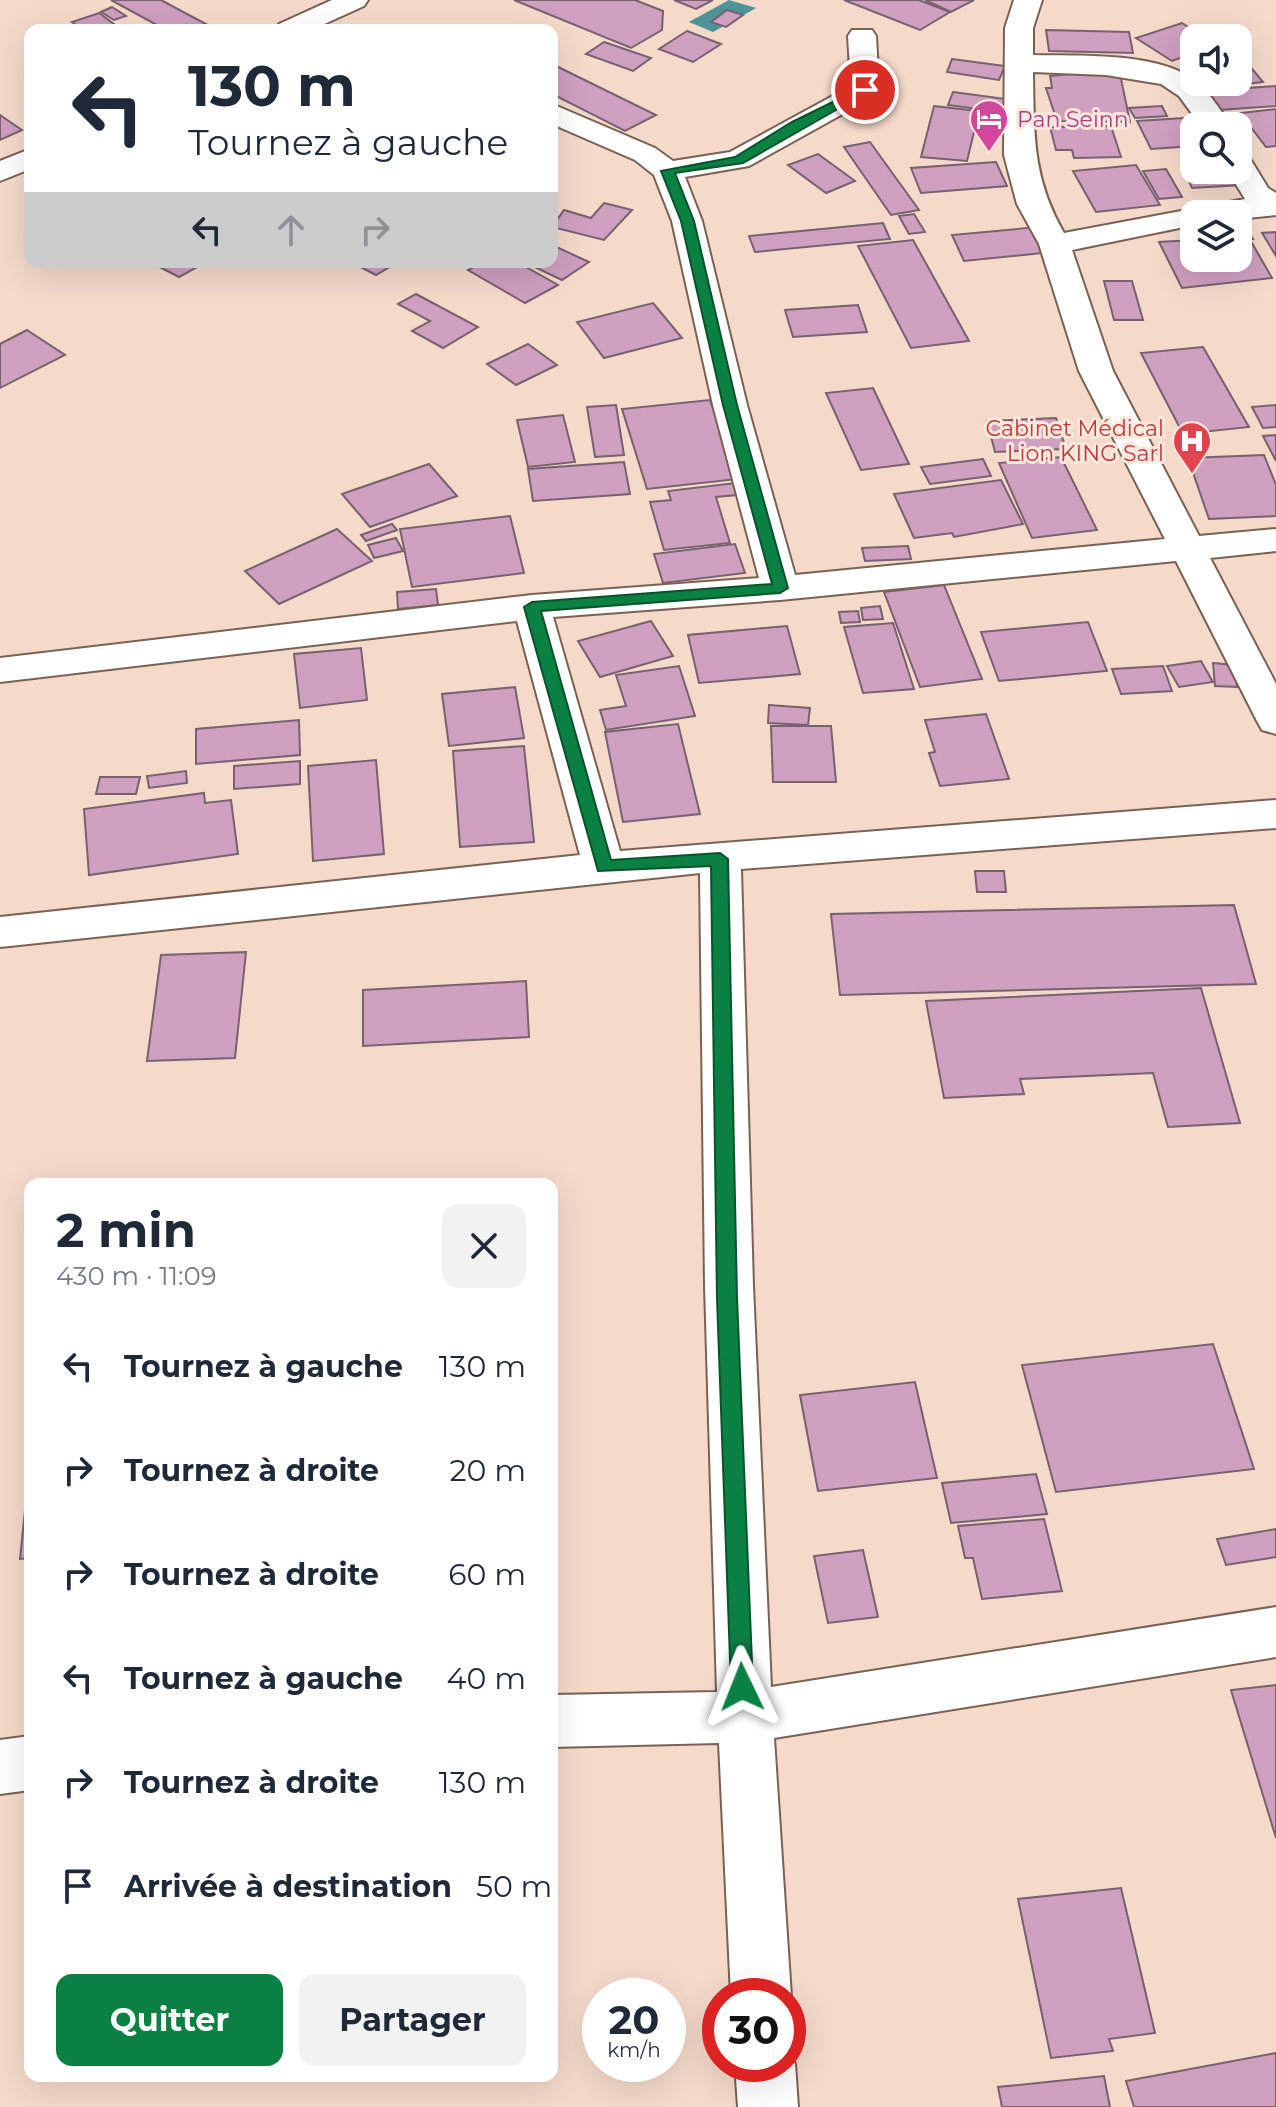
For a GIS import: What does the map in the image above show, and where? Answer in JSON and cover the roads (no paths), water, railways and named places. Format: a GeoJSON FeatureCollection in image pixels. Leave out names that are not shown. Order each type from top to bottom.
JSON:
{"type":"FeatureCollection","features":[{"type":"Feature","properties":{"kind":"street"},"geometry":{"type":"LineString","coordinates":[[1028,0],[1019,28],[1019,155],[1032,204],[1055,244],[1096,371],[1276,721]]}},
{"type":"Feature","properties":{"kind":"street"},"geometry":{"type":"LineString","coordinates":[[307,24],[347,11]]}},
{"type":"Feature","properties":{"kind":"street"},"geometry":{"type":"LineString","coordinates":[[667,171],[738,160],[796,125],[865,90],[862,36]]}},
{"type":"Feature","properties":{"kind":"street"},"geometry":{"type":"LineString","coordinates":[[1019,63],[1133,69],[1184,85],[1205,112]]}},
{"type":"Feature","properties":{"kind":"street"},"geometry":{"type":"LineString","coordinates":[[558,116],[645,154],[667,171],[687,221],[730,405],[780,588]]}},
{"type":"Feature","properties":{"kind":"street"},"geometry":{"type":"LineString","coordinates":[[0,172],[24,161]]}},
{"type":"Feature","properties":{"kind":"street"},"geometry":{"type":"LineString","coordinates":[[1250,184],[1256,194],[1272,206]]}},
{"type":"Feature","properties":{"kind":"street"},"geometry":{"type":"LineString","coordinates":[[1252,208],[1272,206]]}},
{"type":"Feature","properties":{"kind":"street"},"geometry":{"type":"LineString","coordinates":[[1055,244],[1180,219]]}},
{"type":"Feature","properties":{"kind":"street"},"geometry":{"type":"LineString","coordinates":[[0,670],[532,607],[780,588],[1276,540]]}},
{"type":"Feature","properties":{"kind":"street"},"geometry":{"type":"LineString","coordinates":[[532,607],[604,867]]}},
{"type":"Feature","properties":{"kind":"street"},"geometry":{"type":"LineString","coordinates":[[0,932],[604,867],[720,859],[964,834],[1276,814]]}},
{"type":"Feature","properties":{"kind":"street"},"geometry":{"type":"LineString","coordinates":[[720,859],[727,1298],[743,1717],[760,1978]]}},
{"type":"Feature","properties":{"kind":"street"},"geometry":{"type":"LineString","coordinates":[[558,1721],[743,1717],[1276,1632]]}},
{"type":"Feature","properties":{"kind":"street"},"geometry":{"type":"LineString","coordinates":[[0,1767],[24,1764]]}},
{"type":"Feature","properties":{"kind":"street"},"geometry":{"type":"LineString","coordinates":[[766,2082],[768,2107]]}},
{"type":"Feature","properties":{"kind":"water"},"geometry":{"type":"Polygon","coordinates":[[[729,0],[756,8],[713,32],[689,22],[729,0]]]}},
{"type":"Feature","properties":{"kind":"place","name":"Pan Seinn"},"geometry":{"type":"Point","coordinates":[989,153]}},
{"type":"Feature","properties":{"kind":"place","name":"Cabinet Médical Lion KING Sarl"},"geometry":{"type":"Point","coordinates":[1192,475]}}]}
